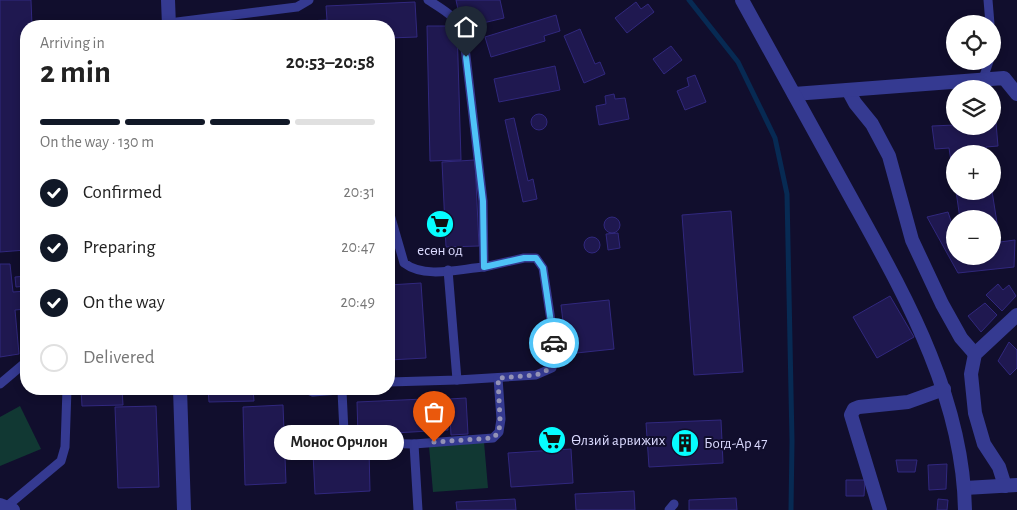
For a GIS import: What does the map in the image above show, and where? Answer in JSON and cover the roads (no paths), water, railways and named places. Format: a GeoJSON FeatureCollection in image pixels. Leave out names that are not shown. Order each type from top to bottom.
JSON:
{"type":"FeatureCollection","features":[{"type":"Feature","properties":{"kind":"street"},"geometry":{"type":"LineString","coordinates":[[168,0],[170,20]]}},
{"type":"Feature","properties":{"kind":"street"},"geometry":{"type":"LineString","coordinates":[[742,0],[905,297],[944,389],[957,436],[965,488],[965,510]]}},
{"type":"Feature","properties":{"kind":"street"},"geometry":{"type":"LineString","coordinates":[[794,94],[1004,78],[1017,94]]}},
{"type":"Feature","properties":{"kind":"street"},"geometry":{"type":"LineString","coordinates":[[848,90],[855,103],[872,124],[889,156],[912,240],[942,304],[962,338],[975,354]]}},
{"type":"Feature","properties":{"kind":"street"},"geometry":{"type":"LineString","coordinates":[[965,488],[1011,485],[984,444],[975,413],[971,374],[975,354],[1017,315]]}},
{"type":"Feature","properties":{"kind":"street"},"geometry":{"type":"LineString","coordinates":[[880,510],[851,414],[854,409],[859,407],[908,402],[944,389]]}},
{"type":"Feature","properties":{"kind":"street"},"geometry":{"type":"LineString","coordinates":[[180,395],[184,510]]}},
{"type":"Feature","properties":{"kind":"lane"},"geometry":{"type":"LineString","coordinates":[[200,20],[297,7],[309,0]]}},
{"type":"Feature","properties":{"kind":"lane"},"geometry":{"type":"LineString","coordinates":[[428,0],[452,15],[458,22],[464,39],[483,201],[484,267]]}},
{"type":"Feature","properties":{"kind":"lane"},"geometry":{"type":"LineString","coordinates":[[988,0],[989,15]]}},
{"type":"Feature","properties":{"kind":"lane"},"geometry":{"type":"LineString","coordinates":[[983,79],[986,70]]}},
{"type":"Feature","properties":{"kind":"lane"},"geometry":{"type":"LineString","coordinates":[[395,232],[404,263],[410,267],[430,272],[484,267],[524,258],[536,258],[543,268],[556,354],[552,368],[536,375],[395,382]]}},
{"type":"Feature","properties":{"kind":"lane"},"geometry":{"type":"LineString","coordinates":[[448,270],[457,380]]}},
{"type":"Feature","properties":{"kind":"lane"},"geometry":{"type":"LineString","coordinates":[[0,384],[20,367]]}},
{"type":"Feature","properties":{"kind":"lane"},"geometry":{"type":"LineString","coordinates":[[347,395],[344,432],[362,444],[414,444],[493,438],[499,432],[498,378]]}},
{"type":"Feature","properties":{"kind":"lane"},"geometry":{"type":"LineString","coordinates":[[6,508],[61,461],[64,447],[67,395]]}},
{"type":"Feature","properties":{"kind":"lane"},"geometry":{"type":"LineString","coordinates":[[414,444],[418,510]]}},
{"type":"Feature","properties":{"kind":"waterway"},"geometry":{"type":"LineString","coordinates":[[689,0],[738,62],[775,138],[787,194],[792,441],[791,510]]}},
{"type":"Feature","properties":{"kind":"place","name":"есөн од"},"geometry":{"type":"Point","coordinates":[440,224]}},
{"type":"Feature","properties":{"kind":"place","name":"Өлзий арвижих"},"geometry":{"type":"Point","coordinates":[552,440]}},
{"type":"Feature","properties":{"kind":"place","name":"Монос Орчлон"},"geometry":{"type":"Point","coordinates":[434,442]}},
{"type":"Feature","properties":{"kind":"place","name":"Богд-Ар 47"},"geometry":{"type":"Point","coordinates":[685,443]}}]}
